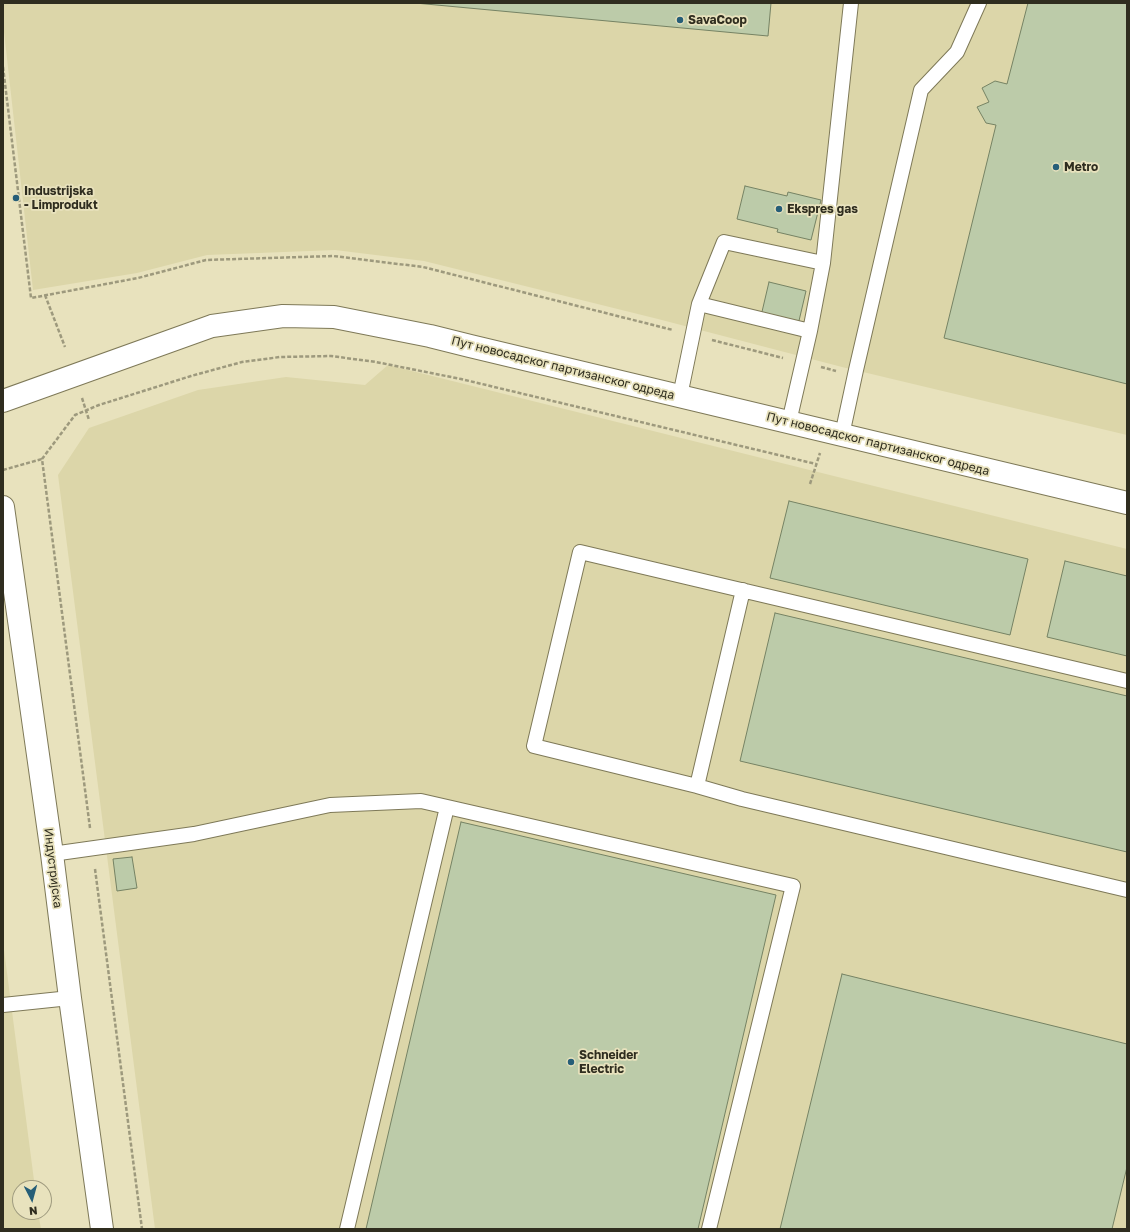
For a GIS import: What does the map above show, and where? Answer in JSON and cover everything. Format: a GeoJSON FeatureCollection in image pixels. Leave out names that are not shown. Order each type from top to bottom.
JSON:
{"type":"FeatureCollection","features":[{"type":"Feature","properties":{"kind":"street","name":"Пут новосадског партизанског одреда"},"geometry":{"type":"LineString","coordinates":[[3,401],[212,326],[283,316],[334,318],[430,336],[1127,503]]}},
{"type":"Feature","properties":{"kind":"street","name":"Индустријска"},"geometry":{"type":"LineString","coordinates":[[3,507],[52,854],[102,1229]]}},
{"type":"Feature","properties":{"kind":"lane"},"geometry":{"type":"LineString","coordinates":[[790,422],[823,263],[850,3]]}},
{"type":"Feature","properties":{"kind":"lane"},"geometry":{"type":"LineString","coordinates":[[835,433],[854,376],[920,90],[957,52],[979,3]]}},
{"type":"Feature","properties":{"kind":"lane"},"geometry":{"type":"LineString","coordinates":[[680,396],[699,304],[724,242],[823,263]]}},
{"type":"Feature","properties":{"kind":"lane"},"geometry":{"type":"LineString","coordinates":[[699,304],[810,331]]}},
{"type":"Feature","properties":{"kind":"lane"},"geometry":{"type":"LineString","coordinates":[[1127,681],[580,552],[534,746],[697,786],[742,799],[1127,890]]}},
{"type":"Feature","properties":{"kind":"lane"},"geometry":{"type":"LineString","coordinates":[[697,786],[743,590]]}},
{"type":"Feature","properties":{"kind":"lane"},"geometry":{"type":"LineString","coordinates":[[52,854],[194,834],[330,805],[421,801],[793,886],[709,1229]]}},
{"type":"Feature","properties":{"kind":"lane"},"geometry":{"type":"LineString","coordinates":[[346,1229],[447,807]]}},
{"type":"Feature","properties":{"kind":"lane"},"geometry":{"type":"LineString","coordinates":[[3,1005],[70,998]]}},
{"type":"Feature","properties":{"kind":"path"},"geometry":{"type":"LineString","coordinates":[[3,67],[31,298],[138,278],[206,260],[333,256],[423,267],[854,376]]}},
{"type":"Feature","properties":{"kind":"path"},"geometry":{"type":"LineString","coordinates":[[45,295],[65,347]]}},
{"type":"Feature","properties":{"kind":"path"},"geometry":{"type":"LineString","coordinates":[[3,470],[42,459],[75,415],[86,410],[191,376],[242,362],[280,356],[331,356],[376,362],[461,378],[816,464]]}},
{"type":"Feature","properties":{"kind":"path"},"geometry":{"type":"LineString","coordinates":[[80,394],[89,420]]}},
{"type":"Feature","properties":{"kind":"path"},"geometry":{"type":"LineString","coordinates":[[810,484],[816,464],[835,433]]}},
{"type":"Feature","properties":{"kind":"path"},"geometry":{"type":"LineString","coordinates":[[42,459],[142,1229]]}},
{"type":"Feature","properties":{"kind":"shaded area"},"geometry":{"type":"Polygon","coordinates":[[[3,3],[1127,3],[1127,435],[842,367],[658,319],[424,261],[335,250],[207,255],[137,273],[33,290],[3,23],[3,3]]]}},
{"type":"Feature","properties":{"kind":"shaded area"},"geometry":{"type":"Polygon","coordinates":[[[388,365],[1127,549],[1127,1229],[155,1229],[58,475],[89,428],[198,390],[286,377],[365,385],[388,365]]]}},
{"type":"Feature","properties":{"kind":"shaded area"},"geometry":{"type":"Polygon","coordinates":[[[3,942],[34,1180],[12,1180],[12,1220],[39,1220],[41,1229],[3,1229],[3,942]]]}},
{"type":"Feature","properties":{"kind":"building","name":"SavaCoop"},"geometry":{"type":"Polygon","coordinates":[[[415,3],[771,3],[768,36],[415,3]]]}},
{"type":"Feature","properties":{"kind":"building","name":"Metro"},"geometry":{"type":"Polygon","coordinates":[[[1028,3],[1127,3],[1127,384],[944,338],[996,125],[986,123],[977,107],[989,102],[982,88],[995,81],[1007,84],[1028,3]]]}},
{"type":"Feature","properties":{"kind":"building","name":"Ekspres gas"},"geometry":{"type":"Polygon","coordinates":[[[745,186],[787,196],[788,192],[821,200],[811,240],[777,232],[778,229],[737,219],[745,186]]]}},
{"type":"Feature","properties":{"kind":"building"},"geometry":{"type":"Polygon","coordinates":[[[769,282],[806,291],[798,325],[761,316],[769,282]]]}},
{"type":"Feature","properties":{"kind":"building"},"geometry":{"type":"Polygon","coordinates":[[[789,501],[1028,559],[1010,635],[770,578],[789,501]]]}},
{"type":"Feature","properties":{"kind":"building"},"geometry":{"type":"Polygon","coordinates":[[[1065,561],[1127,576],[1127,656],[1047,637],[1065,561]]]}},
{"type":"Feature","properties":{"kind":"building"},"geometry":{"type":"Polygon","coordinates":[[[775,613],[1127,696],[1127,852],[740,761],[775,613]]]}},
{"type":"Feature","properties":{"kind":"building","name":"Schneider Electric"},"geometry":{"type":"Polygon","coordinates":[[[461,822],[776,895],[698,1229],[366,1229],[461,822]]]}},
{"type":"Feature","properties":{"kind":"building"},"geometry":{"type":"Polygon","coordinates":[[[132,857],[137,888],[117,891],[113,859],[132,857]]]}},
{"type":"Feature","properties":{"kind":"building"},"geometry":{"type":"Polygon","coordinates":[[[842,974],[1127,1044],[1127,1167],[1112,1229],[780,1229],[842,974]]]}},
{"type":"Feature","properties":{"kind":"place","name":"SavaCoop"},"geometry":{"type":"Point","coordinates":[680,20]}},
{"type":"Feature","properties":{"kind":"place","name":"Metro"},"geometry":{"type":"Point","coordinates":[1056,167]}},
{"type":"Feature","properties":{"kind":"place","name":"Industrijska - Limprodukt"},"geometry":{"type":"Point","coordinates":[16,198]}},
{"type":"Feature","properties":{"kind":"place","name":"Ekspres gas"},"geometry":{"type":"Point","coordinates":[779,209]}},
{"type":"Feature","properties":{"kind":"place","name":"Schneider Electric"},"geometry":{"type":"Point","coordinates":[571,1062]}}]}
